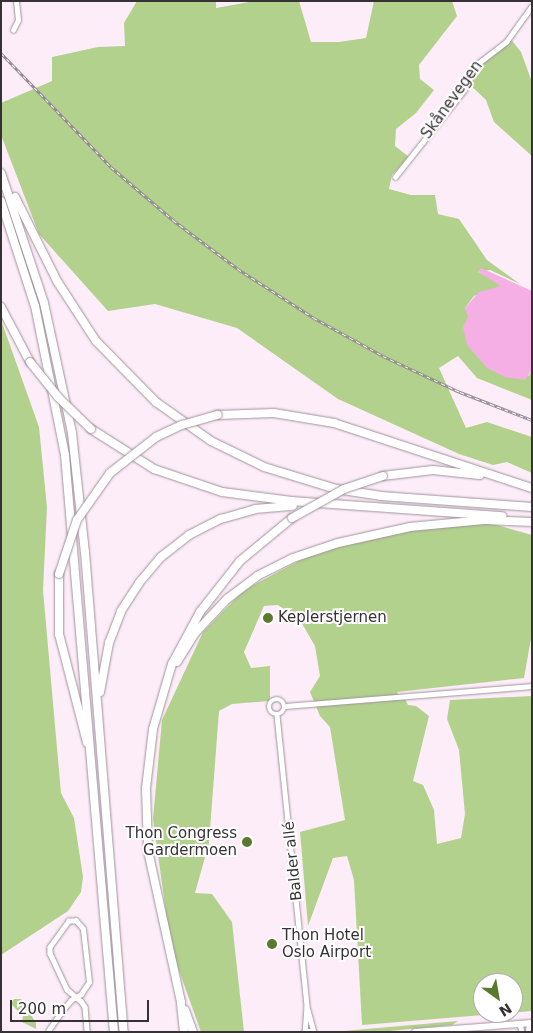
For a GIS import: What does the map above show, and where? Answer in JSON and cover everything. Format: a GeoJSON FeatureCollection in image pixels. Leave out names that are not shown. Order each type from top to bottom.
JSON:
{"type":"FeatureCollection","features":[{"type":"Feature","properties":{"kind":"highway"},"geometry":{"type":"LineString","coordinates":[[1,172],[57,281],[88,330],[144,392],[196,432],[264,467],[336,489],[400,498],[532,507]]}},
{"type":"Feature","properties":{"kind":"highway"},"geometry":{"type":"LineString","coordinates":[[1,172],[40,288],[68,411],[81,511],[124,1032]]}},
{"type":"Feature","properties":{"kind":"highway"},"geometry":{"type":"LineString","coordinates":[[1,201],[35,306],[62,432],[75,546],[114,1032]]}},
{"type":"Feature","properties":{"kind":"highway"},"geometry":{"type":"LineString","coordinates":[[1,307],[30,362],[58,397],[91,429],[140,462],[192,484],[238,495],[332,504],[532,518]]}},
{"type":"Feature","properties":{"kind":"highway"},"geometry":{"type":"LineString","coordinates":[[93,766],[60,640],[57,609],[59,574],[77,520],[110,473],[156,437],[182,425],[218,415],[263,413],[317,420],[532,488]]}},
{"type":"Feature","properties":{"kind":"highway"},"geometry":{"type":"LineString","coordinates":[[184,1032],[181,1002],[155,893],[147,838],[147,772],[156,715],[176,654],[207,601],[246,556],[292,518],[339,492],[383,476],[439,470],[497,476]]}},
{"type":"Feature","properties":{"kind":"highway"},"geometry":{"type":"LineString","coordinates":[[99,714],[106,654],[116,622],[136,587],[161,557],[200,529],[243,512],[283,506],[332,504]]}},
{"type":"Feature","properties":{"kind":"highway"},"geometry":{"type":"LineString","coordinates":[[156,715],[175,666],[195,633],[237,590],[282,563],[338,543],[410,527],[484,520],[532,522]]}},
{"type":"Feature","properties":{"kind":"highway"},"geometry":{"type":"LineString","coordinates":[[181,1002],[193,1032]]}},
{"type":"Feature","properties":{"kind":"main road"},"geometry":{"type":"LineString","coordinates":[[415,1032],[530,1023]]}},
{"type":"Feature","properties":{"kind":"main road"},"geometry":{"type":"LineString","coordinates":[[306,1032],[313,1032]]}},
{"type":"Feature","properties":{"kind":"street"},"geometry":{"type":"LineString","coordinates":[[13,30],[18,20],[16,1]]}},
{"type":"Feature","properties":{"kind":"street","name":"Skånevegen"},"geometry":{"type":"LineString","coordinates":[[395,177],[464,90],[472,68],[506,42],[532,6]]}},
{"type":"Feature","properties":{"kind":"street"},"geometry":{"type":"LineString","coordinates":[[278,715],[285,706],[532,686]]}},
{"type":"Feature","properties":{"kind":"street","name":"Balder allé"},"geometry":{"type":"LineString","coordinates":[[285,706],[281,700],[271,701],[269,709],[278,715],[307,1006],[313,1032]]}},
{"type":"Feature","properties":{"kind":"street"},"geometry":{"type":"LineString","coordinates":[[46,1030],[76,997],[89,982],[83,929],[76,921],[69,921],[50,947],[50,953],[62,982],[76,997],[88,1015],[87,1032]]}},
{"type":"Feature","properties":{"kind":"street","name":"Balder allé"},"geometry":{"type":"LineString","coordinates":[[306,1032],[307,1006]]}},
{"type":"Feature","properties":{"kind":"street"},"geometry":{"type":"LineString","coordinates":[[528,1032],[530,1023]]}},
{"type":"Feature","properties":{"kind":"street"},"geometry":{"type":"LineString","coordinates":[[520,1024],[522,1032]]}},
{"type":"Feature","properties":{"kind":"green space"},"geometry":{"type":"Polygon","coordinates":[[[137,1],[216,1],[216,8],[255,1],[299,1],[311,42],[339,42],[366,38],[374,1],[452,1],[457,16],[419,65],[420,79],[434,90],[416,113],[396,129],[395,146],[409,157],[392,175],[389,189],[411,195],[435,195],[438,214],[459,219],[487,260],[520,284],[490,270],[478,272],[499,282],[501,286],[474,296],[465,308],[529,376],[532,370],[532,400],[477,378],[458,356],[439,368],[466,428],[487,422],[532,437],[532,473],[507,462],[493,465],[459,454],[338,399],[237,328],[155,304],[108,311],[39,234],[1,135],[1,103],[52,81],[52,57],[98,47],[125,46],[124,23],[137,1]]]}},
{"type":"Feature","properties":{"kind":"green space"},"geometry":{"type":"Polygon","coordinates":[[[510,38],[521,52],[532,82],[532,156],[494,122],[486,100],[467,82],[476,62],[510,38]]]}},
{"type":"Feature","properties":{"kind":"green space"},"geometry":{"type":"Polygon","coordinates":[[[1,320],[39,427],[47,507],[43,590],[61,793],[74,818],[83,877],[81,892],[68,911],[1,955],[1,320]]]}},
{"type":"Feature","properties":{"kind":"green space"},"geometry":{"type":"Polygon","coordinates":[[[486,522],[532,535],[532,633],[524,678],[397,692],[401,700],[405,699],[408,705],[416,706],[429,716],[413,781],[423,785],[434,810],[437,844],[461,838],[465,814],[459,750],[447,719],[450,700],[532,696],[532,1011],[523,1012],[523,973],[473,973],[473,1016],[362,1025],[354,880],[347,856],[333,858],[308,926],[300,832],[345,820],[330,727],[320,716],[310,692],[320,676],[315,646],[300,620],[278,605],[264,606],[244,652],[251,668],[270,666],[270,701],[232,704],[219,711],[209,843],[195,893],[212,894],[232,922],[244,1032],[201,1032],[171,948],[153,819],[162,720],[203,632],[244,590],[312,554],[399,531],[486,522]]]}},
{"type":"Feature","properties":{"kind":"green space"},"geometry":{"type":"Polygon","coordinates":[[[14,999],[21,999],[36,1023],[36,1029],[22,1022],[24,1010],[19,1012],[11,1004],[14,999]]]}},
{"type":"Feature","properties":{"kind":"green space"},"geometry":{"type":"Polygon","coordinates":[[[458,1021],[452,1025],[379,1032],[332,1032],[458,1021]]]}},
{"type":"Feature","properties":{"kind":"shaded area"},"geometry":{"type":"Polygon","coordinates":[[[481,268],[532,291],[532,370],[525,380],[505,377],[487,368],[467,345],[463,327],[468,317],[465,308],[479,292],[501,286],[478,272],[481,268]]]}},
{"type":"Feature","properties":{"kind":"railway"},"geometry":{"type":"LineString","coordinates":[[1,53],[111,167],[173,220],[238,269],[314,318],[383,356],[460,392],[532,420]]}},
{"type":"Feature","properties":{"kind":"place","name":"Keplerstjernen"},"geometry":{"type":"Point","coordinates":[268,618]}},
{"type":"Feature","properties":{"kind":"place","name":"Thon Congress Gardermoen"},"geometry":{"type":"Point","coordinates":[247,842]}},
{"type":"Feature","properties":{"kind":"place","name":"Thon Hotel Oslo Airport"},"geometry":{"type":"Point","coordinates":[272,944]}}]}
